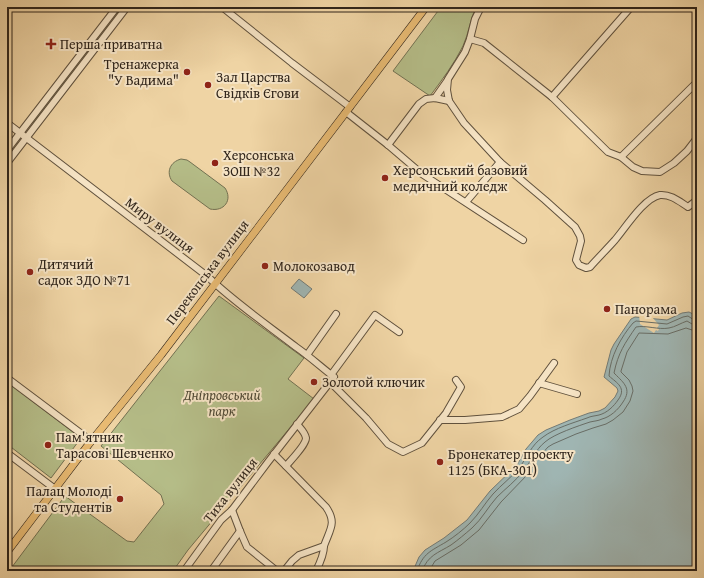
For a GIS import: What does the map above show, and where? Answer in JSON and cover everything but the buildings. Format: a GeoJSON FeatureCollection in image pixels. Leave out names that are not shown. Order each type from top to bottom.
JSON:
{"type":"FeatureCollection","features":[{"type":"Feature","properties":{"kind":"main road","name":"Перекопська вулиця"},"geometry":{"type":"LineString","coordinates":[[7,552],[91,442],[145,375],[426,7]]}},
{"type":"Feature","properties":{"kind":"street"},"geometry":{"type":"LineString","coordinates":[[7,150],[117,7]]}},
{"type":"Feature","properties":{"kind":"street"},"geometry":{"type":"LineString","coordinates":[[7,163],[127,7]]}},
{"type":"Feature","properties":{"kind":"street"},"geometry":{"type":"LineString","coordinates":[[222,7],[292,63],[422,174],[523,240]]}},
{"type":"Feature","properties":{"kind":"street"},"geometry":{"type":"LineString","coordinates":[[435,98],[465,52],[475,19],[481,7]]}},
{"type":"Feature","properties":{"kind":"street"},"geometry":{"type":"LineString","coordinates":[[552,97],[632,7]]}},
{"type":"Feature","properties":{"kind":"street"},"geometry":{"type":"LineString","coordinates":[[470,39],[484,43],[552,97],[608,152],[621,157],[633,167],[642,171],[660,172],[674,163],[687,151],[697,138]]}},
{"type":"Feature","properties":{"kind":"street"},"geometry":{"type":"LineString","coordinates":[[448,79],[447,90],[449,101],[467,127],[500,162],[575,227],[579,233],[581,241],[577,254],[577,262],[579,265],[586,268],[590,267],[618,236],[632,217],[651,199],[660,195],[668,196],[688,207],[697,200]]}},
{"type":"Feature","properties":{"kind":"street"},"geometry":{"type":"LineString","coordinates":[[621,157],[697,82]]}},
{"type":"Feature","properties":{"kind":"street"},"geometry":{"type":"LineString","coordinates":[[388,145],[419,104],[426,99],[435,98],[449,101]]}},
{"type":"Feature","properties":{"kind":"street","name":"Миру вулиця"},"geometry":{"type":"LineString","coordinates":[[7,123],[207,276],[214,284],[258,319],[307,355],[332,378],[388,444],[403,452],[422,443],[440,420]]}},
{"type":"Feature","properties":{"kind":"street"},"geometry":{"type":"LineString","coordinates":[[466,202],[500,162]]}},
{"type":"Feature","properties":{"kind":"street"},"geometry":{"type":"LineString","coordinates":[[307,355],[336,314]]}},
{"type":"Feature","properties":{"kind":"street","name":"Тиха вулиця"},"geometry":{"type":"LineString","coordinates":[[184,571],[221,520],[232,510],[332,378],[375,315],[399,332]]}},
{"type":"Feature","properties":{"kind":"street"},"geometry":{"type":"LineString","coordinates":[[440,420],[502,417],[519,409],[554,363]]}},
{"type":"Feature","properties":{"kind":"street"},"geometry":{"type":"LineString","coordinates":[[7,378],[91,442]]}},
{"type":"Feature","properties":{"kind":"street"},"geometry":{"type":"LineString","coordinates":[[440,420],[446,413],[461,387],[456,380]]}},
{"type":"Feature","properties":{"kind":"street"},"geometry":{"type":"LineString","coordinates":[[539,383],[577,394]]}},
{"type":"Feature","properties":{"kind":"street"},"geometry":{"type":"LineString","coordinates":[[286,466],[305,442],[306,437],[297,424]]}},
{"type":"Feature","properties":{"kind":"street"},"geometry":{"type":"LineString","coordinates":[[7,453],[55,489]]}},
{"type":"Feature","properties":{"kind":"street"},"geometry":{"type":"LineString","coordinates":[[274,454],[326,507],[330,513],[332,522],[316,571]]}},
{"type":"Feature","properties":{"kind":"street"},"geometry":{"type":"LineString","coordinates":[[232,510],[247,547],[277,571]]}},
{"type":"Feature","properties":{"kind":"street"},"geometry":{"type":"LineString","coordinates":[[211,571],[240,531]]}},
{"type":"Feature","properties":{"kind":"street"},"geometry":{"type":"LineString","coordinates":[[284,571],[299,555],[324,546]]}},
{"type":"Feature","properties":{"kind":"green space"},"geometry":{"type":"Polygon","coordinates":[[[120,7],[123,7],[34,124],[32,122],[120,7]]]}},
{"type":"Feature","properties":{"kind":"green space"},"geometry":{"type":"Polygon","coordinates":[[[441,7],[476,7],[463,46],[452,66],[430,96],[393,71],[441,7]]]}},
{"type":"Feature","properties":{"kind":"green space"},"geometry":{"type":"Polygon","coordinates":[[[181,159],[187,160],[225,188],[228,197],[226,204],[223,207],[219,209],[210,209],[172,181],[169,174],[170,168],[174,162],[181,159]]]}},
{"type":"Feature","properties":{"kind":"green space","name":"Дніпровський парк"},"geometry":{"type":"Polygon","coordinates":[[[219,296],[304,358],[288,379],[314,399],[188,550],[173,571],[9,571],[65,496],[127,541],[134,542],[164,504],[161,495],[101,446],[219,296]]]}},
{"type":"Feature","properties":{"kind":"green space"},"geometry":{"type":"Polygon","coordinates":[[[7,382],[81,438],[51,478],[7,444],[7,382]]]}},
{"type":"Feature","properties":{"kind":"water"},"geometry":{"type":"Polygon","coordinates":[[[299,279],[312,289],[304,298],[291,288],[299,279]]]}},
{"type":"Feature","properties":{"kind":"water"},"geometry":{"type":"Polygon","coordinates":[[[689,312],[695,315],[697,319],[697,571],[413,571],[419,557],[425,550],[444,538],[467,520],[490,491],[517,465],[526,449],[538,435],[570,420],[599,411],[605,408],[615,397],[618,391],[617,388],[604,377],[611,350],[631,319],[635,317],[667,320],[682,313],[689,312]]]}},
{"type":"Feature","properties":{"kind":"pier"},"geometry":{"type":"Polygon","coordinates":[[[639,315],[652,317],[659,325],[657,328],[659,329],[658,331],[656,330],[654,333],[640,324],[639,315]]]}},
{"type":"Feature","properties":{"kind":"place","name":"Перша приватна"},"geometry":{"type":"Point","coordinates":[51,44]}},
{"type":"Feature","properties":{"kind":"place","name":"Тренажерка \"У Вадима\""},"geometry":{"type":"Point","coordinates":[187,72]}},
{"type":"Feature","properties":{"kind":"place","name":"Зал Царства Свідків Єгови"},"geometry":{"type":"Point","coordinates":[208,85]}},
{"type":"Feature","properties":{"kind":"place","name":"Херсонська ЗОШ №32"},"geometry":{"type":"Point","coordinates":[215,163]}},
{"type":"Feature","properties":{"kind":"place","name":"Херсонський базовий медичний коледж"},"geometry":{"type":"Point","coordinates":[385,178]}},
{"type":"Feature","properties":{"kind":"place","name":"Молокозавод"},"geometry":{"type":"Point","coordinates":[265,266]}},
{"type":"Feature","properties":{"kind":"place","name":"Дитячий садок ЗДО №71"},"geometry":{"type":"Point","coordinates":[30,272]}},
{"type":"Feature","properties":{"kind":"place","name":"Панорама"},"geometry":{"type":"Point","coordinates":[607,309]}},
{"type":"Feature","properties":{"kind":"place","name":"Золотой ключик"},"geometry":{"type":"Point","coordinates":[314,382]}},
{"type":"Feature","properties":{"kind":"place","name":"Пам'ятник Тарасові Шевченко"},"geometry":{"type":"Point","coordinates":[48,445]}},
{"type":"Feature","properties":{"kind":"place","name":"Бронекатер проекту 1125 (БКА-301)"},"geometry":{"type":"Point","coordinates":[440,462]}},
{"type":"Feature","properties":{"kind":"place","name":"Палац Молоді та Студентів"},"geometry":{"type":"Point","coordinates":[120,499]}}]}
